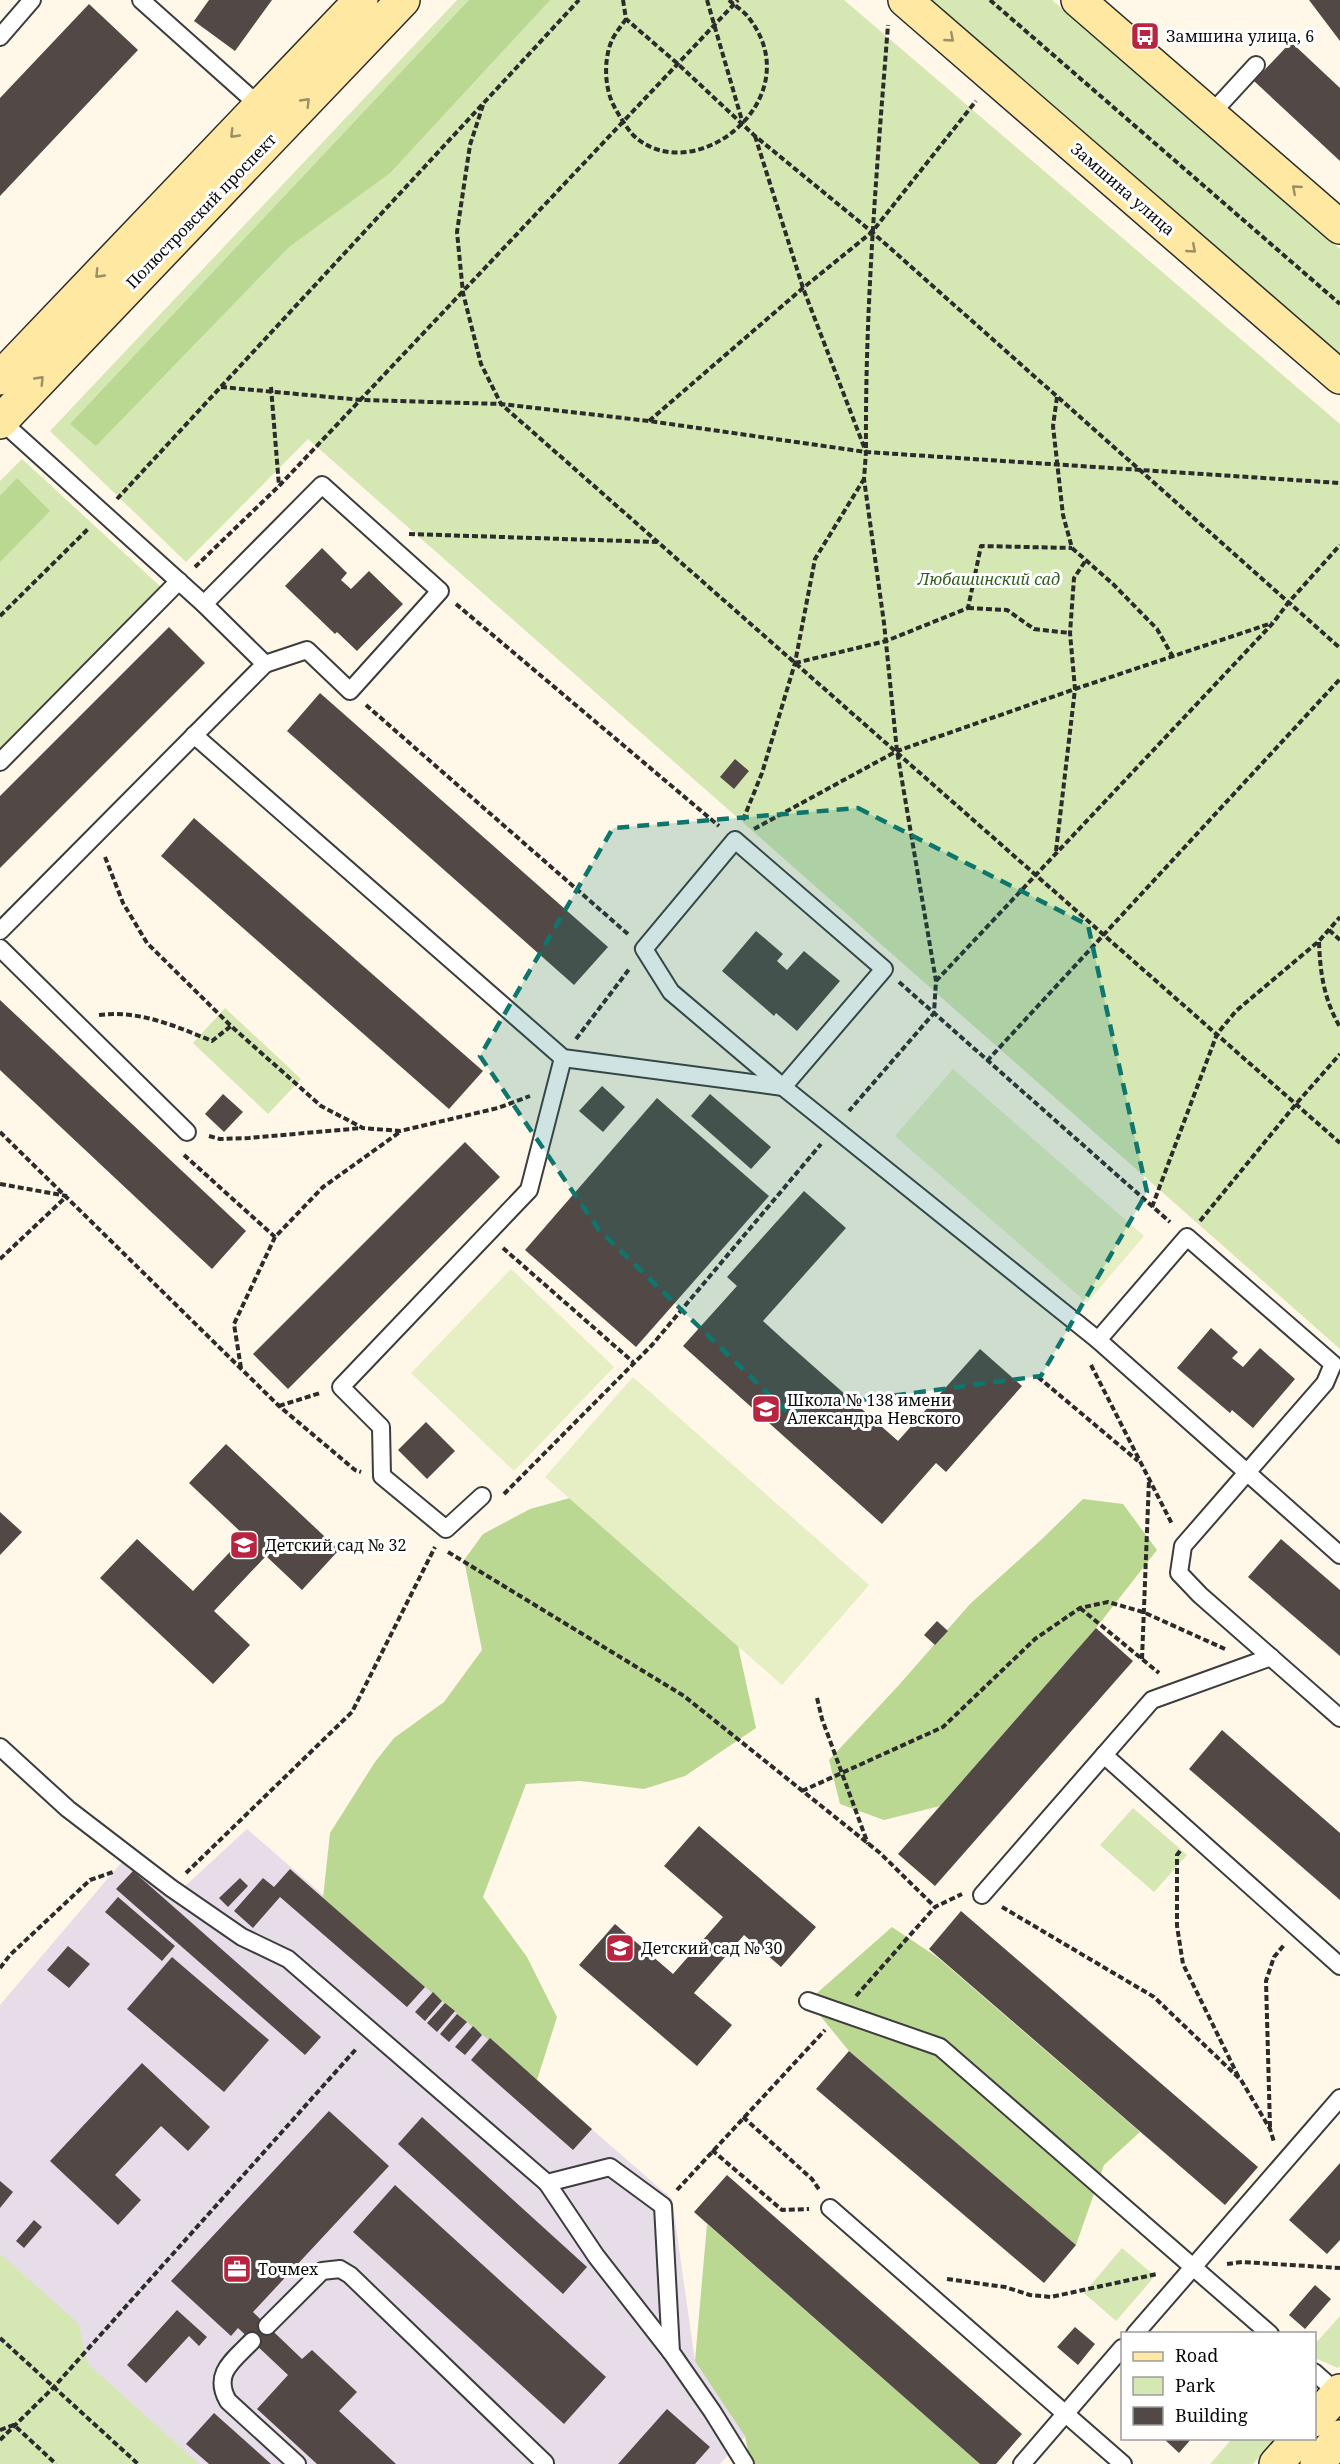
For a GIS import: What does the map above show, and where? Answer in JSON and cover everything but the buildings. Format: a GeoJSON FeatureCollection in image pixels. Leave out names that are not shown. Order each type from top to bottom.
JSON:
{"type":"FeatureCollection","features":[{"type":"Feature","properties":{"kind":"main road","name":"Полюстровский проспект"},"geometry":{"type":"LineString","coordinates":[[0,421],[271,116],[361,0]]}},
{"type":"Feature","properties":{"kind":"main road","name":"Полюстровский проспект"},"geometry":{"type":"LineString","coordinates":[[0,378],[271,116],[403,0]]}},
{"type":"Feature","properties":{"kind":"main road"},"geometry":{"type":"LineString","coordinates":[[1093,5],[1210,115],[1340,227]]}},
{"type":"Feature","properties":{"kind":"main road","name":"Замшина улица"},"geometry":{"type":"LineString","coordinates":[[897,8],[1340,377]]}},
{"type":"Feature","properties":{"kind":"main road"},"geometry":{"type":"LineString","coordinates":[[1316,2417],[1333,2388]]}},
{"type":"Feature","properties":{"kind":"main road"},"geometry":{"type":"LineString","coordinates":[[1317,2464],[1340,2437]]}},
{"type":"Feature","properties":{"kind":"main road"},"geometry":{"type":"LineString","coordinates":[[1276,2464],[1298,2440]]}},
{"type":"Feature","properties":{"kind":"lane"},"geometry":{"type":"LineString","coordinates":[[0,37],[32,0]]}},
{"type":"Feature","properties":{"kind":"lane"},"geometry":{"type":"LineString","coordinates":[[141,0],[271,116]]}},
{"type":"Feature","properties":{"kind":"lane"},"geometry":{"type":"LineString","coordinates":[[1210,115],[1256,65]]}},
{"type":"Feature","properties":{"kind":"lane"},"geometry":{"type":"LineString","coordinates":[[0,421],[179,581],[265,664]]}},
{"type":"Feature","properties":{"kind":"lane"},"geometry":{"type":"LineString","coordinates":[[0,931],[265,664],[308,650],[350,691],[440,591],[322,485],[204,604]]}},
{"type":"Feature","properties":{"kind":"lane"},"geometry":{"type":"LineString","coordinates":[[0,762],[179,581]]}},
{"type":"Feature","properties":{"kind":"lane"},"geometry":{"type":"LineString","coordinates":[[194,735],[563,1058],[783,1087]]}},
{"type":"Feature","properties":{"kind":"lane"},"geometry":{"type":"LineString","coordinates":[[783,1087],[884,969],[735,840],[644,949],[671,992],[783,1087],[1098,1340],[1340,1555]]}},
{"type":"Feature","properties":{"kind":"lane"},"geometry":{"type":"LineString","coordinates":[[0,948],[188,1132]]}},
{"type":"Feature","properties":{"kind":"lane"},"geometry":{"type":"LineString","coordinates":[[482,1496],[446,1529],[382,1476],[381,1427],[340,1387],[529,1191],[563,1058]]}},
{"type":"Feature","properties":{"kind":"lane"},"geometry":{"type":"LineString","coordinates":[[1098,1340],[1187,1237],[1334,1364],[1325,1383],[1184,1546],[1179,1573],[1264,1660],[1340,1718]]}},
{"type":"Feature","properties":{"kind":"lane"},"geometry":{"type":"LineString","coordinates":[[982,1895],[1152,1700],[1264,1660]]}},
{"type":"Feature","properties":{"kind":"lane"},"geometry":{"type":"LineString","coordinates":[[0,1747],[68,1809],[171,1888],[242,1937],[288,1959],[547,2182],[596,2256],[671,2352],[745,2464]]}},
{"type":"Feature","properties":{"kind":"lane"},"geometry":{"type":"LineString","coordinates":[[1104,1755],[1340,1966]]}},
{"type":"Feature","properties":{"kind":"lane"},"geometry":{"type":"LineString","coordinates":[[808,2001],[940,2047],[1268,2332]]}},
{"type":"Feature","properties":{"kind":"lane"},"geometry":{"type":"LineString","coordinates":[[1138,2332],[1340,2098]]}},
{"type":"Feature","properties":{"kind":"lane"},"geometry":{"type":"LineString","coordinates":[[547,2182],[610,2168],[663,2206],[671,2352]]}},
{"type":"Feature","properties":{"kind":"lane"},"geometry":{"type":"LineString","coordinates":[[830,2208],[1123,2464]]}},
{"type":"Feature","properties":{"kind":"lane"},"geometry":{"type":"LineString","coordinates":[[267,2326],[322,2271],[340,2269],[350,2275],[545,2463]]}},
{"type":"Feature","properties":{"kind":"lane"},"geometry":{"type":"LineString","coordinates":[[252,2341],[225,2371],[221,2379],[224,2393],[228,2401],[297,2464]]}},
{"type":"Feature","properties":{"kind":"lane"},"geometry":{"type":"LineString","coordinates":[[1022,2464],[1121,2349]]}},
{"type":"Feature","properties":{"kind":"path"},"geometry":{"type":"LineString","coordinates":[[0,616],[104,514],[579,0]]}},
{"type":"Feature","properties":{"kind":"path"},"geometry":{"type":"LineString","coordinates":[[623,0],[626,19],[755,136],[872,232],[1340,648]]}},
{"type":"Feature","properties":{"kind":"path"},"geometry":{"type":"LineString","coordinates":[[707,0],[744,125]]}},
{"type":"Feature","properties":{"kind":"path"},"geometry":{"type":"LineString","coordinates":[[626,19],[612,39],[605,73],[612,102],[634,136],[659,150],[692,152],[723,139],[744,125],[761,99],[768,66],[760,36],[749,18],[729,0]]}},
{"type":"Feature","properties":{"kind":"path"},"geometry":{"type":"LineString","coordinates":[[179,581],[279,486],[362,400],[738,0]]}},
{"type":"Feature","properties":{"kind":"path"},"geometry":{"type":"LineString","coordinates":[[990,0],[1340,304]]}},
{"type":"Feature","properties":{"kind":"path"},"geometry":{"type":"LineString","coordinates":[[482,1496],[505,1494],[652,1345],[934,1013],[936,981],[897,751],[886,641],[864,479],[872,232],[897,8]]}},
{"type":"Feature","properties":{"kind":"path"},"geometry":{"type":"LineString","coordinates":[[649,421],[803,288],[872,232],[980,96]]}},
{"type":"Feature","properties":{"kind":"path"},"geometry":{"type":"LineString","coordinates":[[483,105],[470,145],[457,232],[463,292],[481,364],[501,404],[1340,1143]]}},
{"type":"Feature","properties":{"kind":"path"},"geometry":{"type":"LineString","coordinates":[[755,136],[803,288],[866,452]]}},
{"type":"Feature","properties":{"kind":"path"},"geometry":{"type":"LineString","coordinates":[[221,387],[271,389],[362,400],[501,404],[649,421],[866,452],[1340,483]]}},
{"type":"Feature","properties":{"kind":"path"},"geometry":{"type":"LineString","coordinates":[[271,389],[279,486]]}},
{"type":"Feature","properties":{"kind":"path"},"geometry":{"type":"LineString","coordinates":[[1057,396],[1053,426],[1063,515],[1071,548]]}},
{"type":"Feature","properties":{"kind":"path"},"geometry":{"type":"LineString","coordinates":[[735,840],[762,773],[795,663],[815,560],[864,479]]}},
{"type":"Feature","properties":{"kind":"path"},"geometry":{"type":"LineString","coordinates":[[375,532],[657,542]]}},
{"type":"Feature","properties":{"kind":"path"},"geometry":{"type":"LineString","coordinates":[[936,981],[1273,623],[1340,545]]}},
{"type":"Feature","properties":{"kind":"path"},"geometry":{"type":"LineString","coordinates":[[968,608],[981,546],[1071,548],[1157,629],[1173,657]]}},
{"type":"Feature","properties":{"kind":"path"},"geometry":{"type":"LineString","coordinates":[[1056,851],[1075,688],[1070,633],[1074,578],[1086,560]]}},
{"type":"Feature","properties":{"kind":"path"},"geometry":{"type":"LineString","coordinates":[[440,591],[735,840]]}},
{"type":"Feature","properties":{"kind":"path"},"geometry":{"type":"LineString","coordinates":[[795,663],[886,641],[968,608],[1008,610],[1034,629],[1070,633]]}},
{"type":"Feature","properties":{"kind":"path"},"geometry":{"type":"LineString","coordinates":[[735,840],[897,751],[1075,688],[1273,623]]}},
{"type":"Feature","properties":{"kind":"path"},"geometry":{"type":"LineString","coordinates":[[987,1061],[1340,678]]}},
{"type":"Feature","properties":{"kind":"path"},"geometry":{"type":"LineString","coordinates":[[350,691],[644,949],[563,1058]]}},
{"type":"Feature","properties":{"kind":"path"},"geometry":{"type":"LineString","coordinates":[[96,834],[123,903],[147,943],[231,1026],[321,1106],[363,1128]]}},
{"type":"Feature","properties":{"kind":"path"},"geometry":{"type":"LineString","coordinates":[[1152,1207],[1217,1034],[1236,1011],[1319,941],[1340,917]]}},
{"type":"Feature","properties":{"kind":"path"},"geometry":{"type":"LineString","coordinates":[[1329,930],[1340,939]]}},
{"type":"Feature","properties":{"kind":"path"},"geometry":{"type":"LineString","coordinates":[[1319,941],[1320,969],[1329,1008],[1340,1027]]}},
{"type":"Feature","properties":{"kind":"path"},"geometry":{"type":"LineString","coordinates":[[884,969],[1187,1237],[1340,1054]]}},
{"type":"Feature","properties":{"kind":"path"},"geometry":{"type":"LineString","coordinates":[[72,1019],[114,1014],[152,1017],[212,1041],[231,1026]]}},
{"type":"Feature","properties":{"kind":"path"},"geometry":{"type":"LineString","coordinates":[[274,1237],[182,1153],[188,1132],[220,1139],[363,1128],[400,1131],[498,1108],[556,1086]]}},
{"type":"Feature","properties":{"kind":"path"},"geometry":{"type":"LineString","coordinates":[[241,1369],[234,1324],[274,1237],[323,1187],[400,1131]]}},
{"type":"Feature","properties":{"kind":"path"},"geometry":{"type":"LineString","coordinates":[[0,1132],[279,1406],[355,1470],[382,1476]]}},
{"type":"Feature","properties":{"kind":"path"},"geometry":{"type":"LineString","coordinates":[[0,1184],[67,1196]]}},
{"type":"Feature","properties":{"kind":"path"},"geometry":{"type":"LineString","coordinates":[[0,1259],[67,1196]]}},
{"type":"Feature","properties":{"kind":"path"},"geometry":{"type":"LineString","coordinates":[[487,1233],[633,1362]]}},
{"type":"Feature","properties":{"kind":"path"},"geometry":{"type":"LineString","coordinates":[[1086,1356],[1184,1546]]}},
{"type":"Feature","properties":{"kind":"path"},"geometry":{"type":"LineString","coordinates":[[1038,1377],[1141,1463]]}},
{"type":"Feature","properties":{"kind":"path"},"geometry":{"type":"LineString","coordinates":[[279,1406],[340,1387]]}},
{"type":"Feature","properties":{"kind":"path"},"geometry":{"type":"LineString","coordinates":[[1142,1659],[1149,1479]]}},
{"type":"Feature","properties":{"kind":"path"},"geometry":{"type":"LineString","coordinates":[[171,1888],[352,1712],[435,1545],[464,1560],[684,1696],[868,1844],[935,1907]]}},
{"type":"Feature","properties":{"kind":"path"},"geometry":{"type":"LineString","coordinates":[[802,1791],[943,1727],[1035,1639],[1080,1608],[1108,1602],[1143,1612],[1264,1660]]}},
{"type":"Feature","properties":{"kind":"path"},"geometry":{"type":"LineString","coordinates":[[1080,1608],[1178,1689]]}},
{"type":"Feature","properties":{"kind":"path"},"geometry":{"type":"LineString","coordinates":[[817,1698],[822,1719],[868,1844]]}},
{"type":"Feature","properties":{"kind":"path"},"geometry":{"type":"LineString","coordinates":[[1194,1835],[1177,1855],[1177,1926],[1183,1964],[1241,2080],[1270,2130]]}},
{"type":"Feature","properties":{"kind":"path"},"geometry":{"type":"LineString","coordinates":[[0,1968],[10,1955],[90,1880],[140,1864]]}},
{"type":"Feature","properties":{"kind":"path"},"geometry":{"type":"LineString","coordinates":[[663,2206],[712,2150],[842,2012],[935,1907],[959,1894],[982,1895],[1154,1997],[1241,2080]]}},
{"type":"Feature","properties":{"kind":"path"},"geometry":{"type":"LineString","coordinates":[[1280,2166],[1270,2130],[1266,1981],[1274,1957],[1298,1928]]}},
{"type":"Feature","properties":{"kind":"path"},"geometry":{"type":"LineString","coordinates":[[0,2440],[52,2388],[372,2032]]}},
{"type":"Feature","properties":{"kind":"path"},"geometry":{"type":"LineString","coordinates":[[712,2150],[782,2210],[830,2208],[812,2179],[743,2117]]}},
{"type":"Feature","properties":{"kind":"path"},"geometry":{"type":"LineString","coordinates":[[907,2273],[1005,2287],[1030,2295],[1051,2297],[1192,2268],[1242,2262],[1340,2268]]}},
{"type":"Feature","properties":{"kind":"path"},"geometry":{"type":"LineString","coordinates":[[0,2338],[52,2388],[138,2464]]}},
{"type":"Feature","properties":{"kind":"path"},"geometry":{"type":"LineString","coordinates":[[0,2430],[14,2425]]}},
{"type":"Feature","properties":{"kind":"path"},"geometry":{"type":"LineString","coordinates":[[14,2425],[56,2464]]}},
{"type":"Feature","properties":{"kind":"highlighted area"},"geometry":{"type":"Polygon","coordinates":[[[858,808],[1088,925],[1147,1192],[1041,1376],[785,1410],[599,1230],[480,1056],[613,828],[858,808]]]}},
{"type":"Feature","properties":{"kind":"shaded area"},"geometry":{"type":"Polygon","coordinates":[[[247,1829],[672,2199],[695,2361],[759,2421],[720,2464],[188,2464],[0,2295],[0,2005],[133,1849],[183,1888],[247,1829]]]}},
{"type":"Feature","properties":{"kind":"green space","name":"Любашинский сад"},"geometry":{"type":"Polygon","coordinates":[[[457,0],[844,0],[1340,424],[1340,1349],[308,439],[186,562],[50,431],[457,0]]]}},
{"type":"Feature","properties":{"kind":"green space"},"geometry":{"type":"Polygon","coordinates":[[[469,0],[550,0],[390,173],[289,247],[96,446],[70,424],[469,0]]]}},
{"type":"Feature","properties":{"kind":"green space"},"geometry":{"type":"Polygon","coordinates":[[[930,0],[1052,0],[1340,249],[1340,358],[930,0]]]}},
{"type":"Feature","properties":{"kind":"green space"},"geometry":{"type":"Polygon","coordinates":[[[22,459],[161,587],[0,748],[0,481],[22,459]]]}},
{"type":"Feature","properties":{"kind":"green space"},"geometry":{"type":"Polygon","coordinates":[[[17,478],[50,511],[0,562],[0,496],[17,478]]]}},
{"type":"Feature","properties":{"kind":"green space"},"geometry":{"type":"Polygon","coordinates":[[[225,1008],[301,1079],[268,1114],[193,1043],[225,1008]]]}},
{"type":"Feature","properties":{"kind":"green space"},"geometry":{"type":"Polygon","coordinates":[[[953,1069],[1144,1236],[1087,1303],[895,1136],[953,1069]]]}},
{"type":"Feature","properties":{"kind":"green space"},"geometry":{"type":"Polygon","coordinates":[[[511,1269],[614,1367],[514,1471],[411,1373],[511,1269]]]}},
{"type":"Feature","properties":{"kind":"green space"},"geometry":{"type":"Polygon","coordinates":[[[633,1377],[869,1585],[782,1685],[545,1477],[633,1377]]]}},
{"type":"Feature","properties":{"kind":"green space"},"geometry":{"type":"Polygon","coordinates":[[[570,1498],[738,1646],[756,1728],[685,1776],[644,1789],[580,1781],[526,1784],[483,1897],[527,1957],[557,2017],[537,2080],[323,1898],[330,1833],[375,1762],[394,1738],[444,1702],[482,1650],[464,1560],[483,1534],[530,1509],[570,1498]]]}},
{"type":"Feature","properties":{"kind":"green space"},"geometry":{"type":"Polygon","coordinates":[[[1083,1499],[1123,1504],[1157,1550],[1096,1628],[940,1806],[884,1820],[840,1804],[829,1760],[970,1604],[1083,1499]]]}},
{"type":"Feature","properties":{"kind":"green space"},"geometry":{"type":"Polygon","coordinates":[[[1133,1808],[1187,1855],[1154,1892],[1100,1845],[1133,1808]]]}},
{"type":"Feature","properties":{"kind":"green space"},"geometry":{"type":"Polygon","coordinates":[[[892,1927],[937,1957],[1140,2132],[1104,2165],[1076,2245],[849,2051],[808,2001],[892,1927]]]}},
{"type":"Feature","properties":{"kind":"green space"},"geometry":{"type":"Polygon","coordinates":[[[707,2224],[980,2464],[751,2464],[745,2436],[695,2361],[707,2224]]]}},
{"type":"Feature","properties":{"kind":"green space"},"geometry":{"type":"Polygon","coordinates":[[[1122,2248],[1155,2276],[1116,2321],[1084,2293],[1122,2248]]]}},
{"type":"Feature","properties":{"kind":"green space"},"geometry":{"type":"Polygon","coordinates":[[[0,2254],[78,2323],[88,2364],[199,2464],[0,2464],[0,2254]]]}},
{"type":"Feature","properties":{"kind":"green space"},"geometry":{"type":"Polygon","coordinates":[[[1340,2316],[1340,2366],[1338,2368],[1316,2358],[1316,2343],[1340,2316]]]}},
{"type":"Feature","properties":{"kind":"green space"},"geometry":{"type":"Polygon","coordinates":[[[1231,2440],[1275,2440],[1253,2464],[1210,2464],[1231,2440]]]}},
{"type":"Feature","properties":{"kind":"place","name":"Замшина улица, 6"},"geometry":{"type":"Point","coordinates":[1145,36]}},
{"type":"Feature","properties":{"kind":"place","name":"Школа № 138 имени Александра Невского"},"geometry":{"type":"Point","coordinates":[766,1409]}},
{"type":"Feature","properties":{"kind":"place","name":"Детский сад № 32"},"geometry":{"type":"Point","coordinates":[244,1545]}},
{"type":"Feature","properties":{"kind":"place","name":"Детский сад № 30"},"geometry":{"type":"Point","coordinates":[620,1948]}},
{"type":"Feature","properties":{"kind":"place","name":"Точмех"},"geometry":{"type":"Point","coordinates":[237,2269]}}]}
